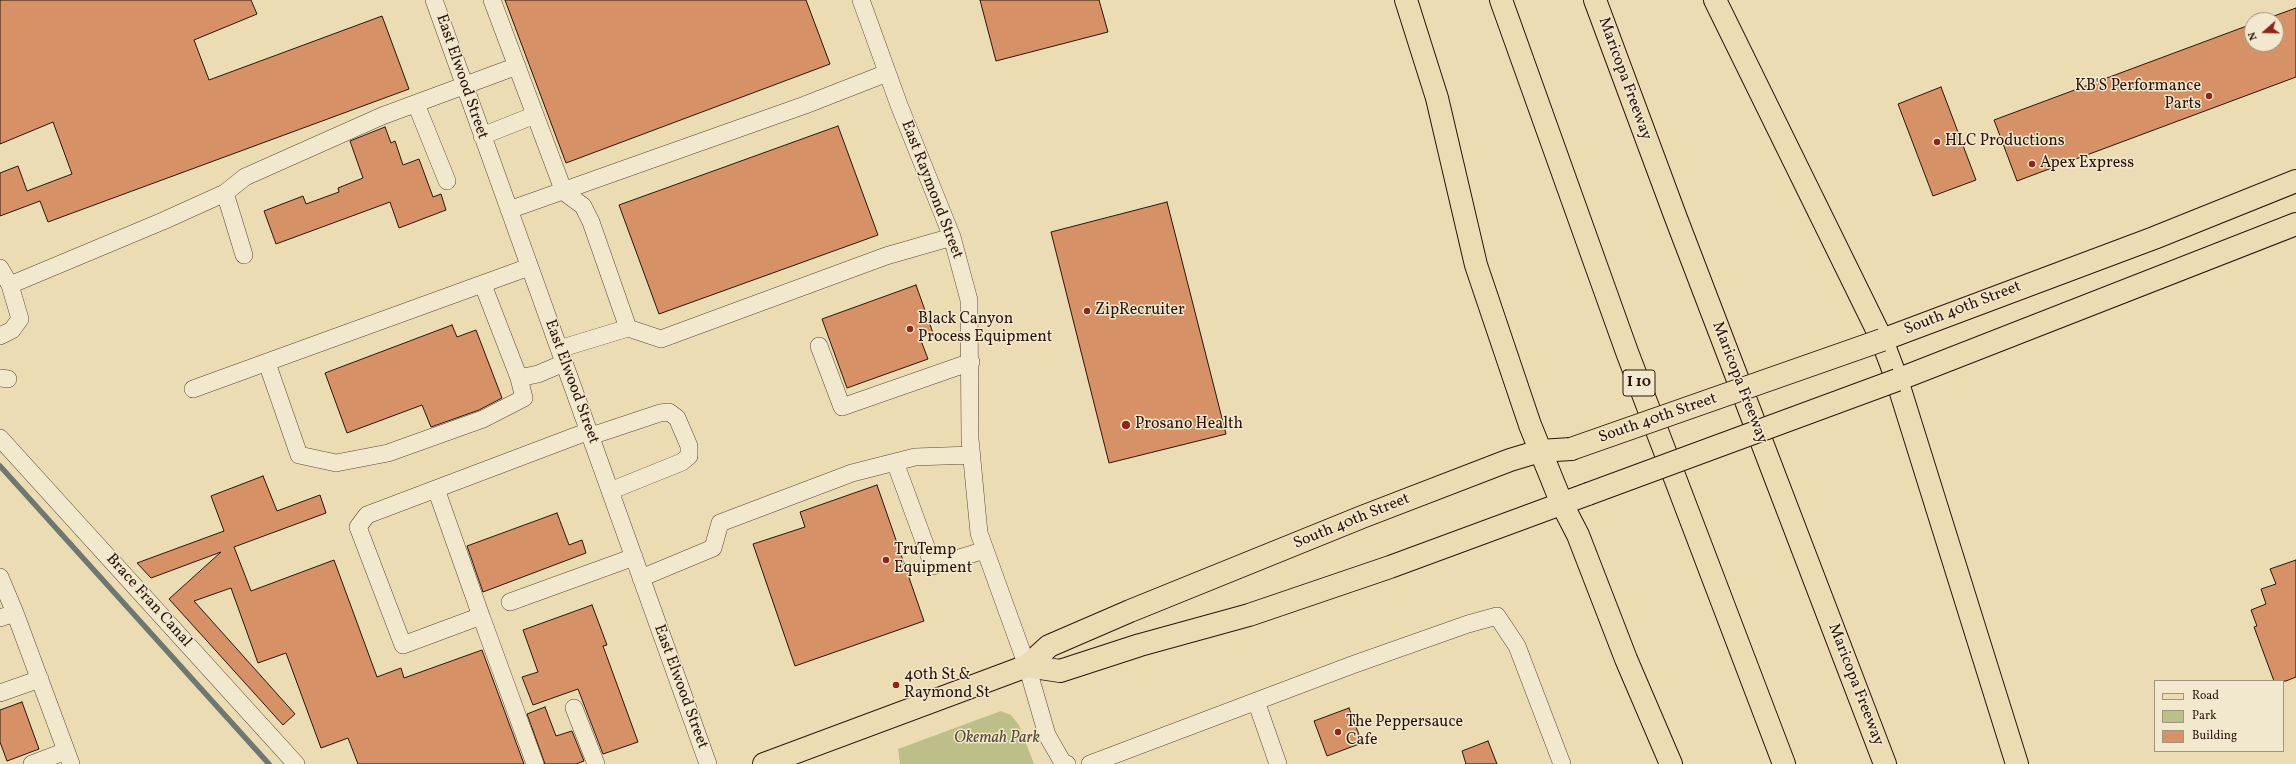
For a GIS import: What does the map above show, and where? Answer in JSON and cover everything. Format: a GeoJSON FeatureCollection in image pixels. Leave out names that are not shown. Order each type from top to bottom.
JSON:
{"type":"FeatureCollection","features":[{"type":"Feature","properties":{"kind":"main road"},"geometry":{"type":"LineString","coordinates":[[1406,0],[1437,98],[1476,265],[1540,451],[1562,504],[1578,535],[1626,659],[1671,764]]}},
{"type":"Feature","properties":{"kind":"main road","name":"I 10"},"geometry":{"type":"LineString","coordinates":[[1501,0],[1627,352],[1784,764]]}},
{"type":"Feature","properties":{"kind":"main road","name":"Maricopa Freeway"},"geometry":{"type":"LineString","coordinates":[[1595,0],[1681,233],[1885,764]]}},
{"type":"Feature","properties":{"kind":"main road"},"geometry":{"type":"LineString","coordinates":[[1715,0],[1882,340],[1897,380],[2017,764]]}},
{"type":"Feature","properties":{"kind":"main road","name":"South 40th Street"},"geometry":{"type":"LineString","coordinates":[[764,764],[800,757],[1027,666],[1049,646],[1130,611],[1510,460],[1540,451],[1571,449],[1882,340],[2154,238],[2296,181]]}},
{"type":"Feature","properties":{"kind":"main road","name":"South 40th Street"},"geometry":{"type":"LineString","coordinates":[[1027,666],[1060,671],[1140,645],[1249,615],[1390,567],[1897,380],[2296,224]]}},
{"type":"Feature","properties":{"kind":"street","name":"East Elwood Street"},"geometry":{"type":"LineString","coordinates":[[434,0],[708,764]]}},
{"type":"Feature","properties":{"kind":"street"},"geometry":{"type":"LineString","coordinates":[[492,0],[564,192],[583,206],[591,222],[628,328]]}},
{"type":"Feature","properties":{"kind":"street","name":"East Raymond Street"},"geometry":{"type":"LineString","coordinates":[[861,0],[887,73],[952,237],[969,300],[972,455],[979,533],[1027,666]]}},
{"type":"Feature","properties":{"kind":"street"},"geometry":{"type":"LineString","coordinates":[[10,285],[108,245],[224,193],[245,177],[382,116],[517,66]]}},
{"type":"Feature","properties":{"kind":"street"},"geometry":{"type":"LineString","coordinates":[[509,210],[564,192],[805,105],[887,73]]}},
{"type":"Feature","properties":{"kind":"street"},"geometry":{"type":"LineString","coordinates":[[416,104],[447,181]]}},
{"type":"Feature","properties":{"kind":"street"},"geometry":{"type":"LineString","coordinates":[[482,136],[535,115]]}},
{"type":"Feature","properties":{"kind":"street"},"geometry":{"type":"LineString","coordinates":[[224,193],[244,255]]}},
{"type":"Feature","properties":{"kind":"street"},"geometry":{"type":"LineString","coordinates":[[519,378],[538,374],[562,356],[628,328],[661,339],[886,256],[952,237]]}},
{"type":"Feature","properties":{"kind":"street"},"geometry":{"type":"LineString","coordinates":[[193,389],[529,267]]}},
{"type":"Feature","properties":{"kind":"street"},"geometry":{"type":"LineString","coordinates":[[0,268],[10,285],[20,319],[12,330],[0,336]]}},
{"type":"Feature","properties":{"kind":"street"},"geometry":{"type":"LineString","coordinates":[[267,363],[299,455],[336,463],[388,453],[483,419],[524,398],[519,378],[482,285]]}},
{"type":"Feature","properties":{"kind":"street"},"geometry":{"type":"LineString","coordinates":[[819,346],[842,407],[971,362]]}},
{"type":"Feature","properties":{"kind":"street"},"geometry":{"type":"LineString","coordinates":[[481,616],[403,646],[358,527],[367,515],[590,434],[660,413],[669,412],[677,418],[689,446],[689,456],[682,462],[610,491]]}},
{"type":"Feature","properties":{"kind":"street","name":"Brace Fran Canal"},"geometry":{"type":"LineString","coordinates":[[0,438],[296,764]]}},
{"type":"Feature","properties":{"kind":"street"},"geometry":{"type":"LineString","coordinates":[[641,578],[714,548],[720,523],[852,473],[915,457],[972,455]]}},
{"type":"Feature","properties":{"kind":"street"},"geometry":{"type":"LineString","coordinates":[[895,462],[933,566],[985,550]]}},
{"type":"Feature","properties":{"kind":"street"},"geometry":{"type":"LineString","coordinates":[[436,489],[535,764]]}},
{"type":"Feature","properties":{"kind":"street"},"geometry":{"type":"LineString","coordinates":[[510,602],[634,558]]}},
{"type":"Feature","properties":{"kind":"street"},"geometry":{"type":"LineString","coordinates":[[0,577],[8,616],[40,679],[69,758],[32,764]]}},
{"type":"Feature","properties":{"kind":"street"},"geometry":{"type":"LineString","coordinates":[[1090,764],[1256,701],[1468,624],[1497,616],[1517,646],[1562,764]]}},
{"type":"Feature","properties":{"kind":"street"},"geometry":{"type":"LineString","coordinates":[[1027,666],[1047,735],[1063,763],[1067,764]]}},
{"type":"Feature","properties":{"kind":"street"},"geometry":{"type":"LineString","coordinates":[[0,693],[40,679]]}},
{"type":"Feature","properties":{"kind":"street"},"geometry":{"type":"LineString","coordinates":[[1256,701],[1278,764]]}},
{"type":"Feature","properties":{"kind":"street"},"geometry":{"type":"LineString","coordinates":[[574,708],[596,764]]}},
{"type":"Feature","properties":{"kind":"green space","name":"Okemah Park"},"geometry":{"type":"Polygon","coordinates":[[[1001,711],[1011,715],[1019,725],[1034,764],[900,764],[898,749],[1001,711]]]}},
{"type":"Feature","properties":{"kind":"building"},"geometry":{"type":"Polygon","coordinates":[[[0,0],[251,0],[257,14],[194,40],[209,80],[382,16],[409,89],[48,222],[40,201],[0,216],[0,173],[18,166],[27,191],[72,174],[53,122],[0,144],[0,0]]]}},
{"type":"Feature","properties":{"kind":"building"},"geometry":{"type":"Polygon","coordinates":[[[505,0],[806,0],[830,64],[566,163],[505,0]]]}},
{"type":"Feature","properties":{"kind":"building"},"geometry":{"type":"Polygon","coordinates":[[[980,0],[1099,0],[1108,32],[996,61],[980,0]]]}},
{"type":"Feature","properties":{"kind":"building"},"geometry":{"type":"Polygon","coordinates":[[[2296,8],[2296,77],[2017,181],[1994,120],[2244,27],[2244,52],[2284,52],[2284,12],[2296,8]]]}},
{"type":"Feature","properties":{"kind":"building","name":"HLC Productions"},"geometry":{"type":"Polygon","coordinates":[[[1941,87],[1976,180],[1933,196],[1898,104],[1941,87]]]}},
{"type":"Feature","properties":{"kind":"building"},"geometry":{"type":"Polygon","coordinates":[[[838,126],[878,235],[659,314],[619,205],[838,126]]]}},
{"type":"Feature","properties":{"kind":"building"},"geometry":{"type":"Polygon","coordinates":[[[385,127],[391,143],[395,141],[403,165],[419,159],[433,197],[441,194],[446,210],[399,228],[390,202],[276,244],[264,211],[303,196],[306,204],[339,192],[338,188],[363,178],[350,141],[385,127]]]}},
{"type":"Feature","properties":{"kind":"building"},"geometry":{"type":"Polygon","coordinates":[[[1167,202],[1226,434],[1109,463],[1051,232],[1167,202]]]}},
{"type":"Feature","properties":{"kind":"building"},"geometry":{"type":"Polygon","coordinates":[[[916,285],[933,333],[920,338],[928,359],[847,388],[822,319],[916,285]]]}},
{"type":"Feature","properties":{"kind":"building"},"geometry":{"type":"Polygon","coordinates":[[[452,325],[457,337],[476,330],[502,398],[479,410],[431,427],[422,405],[347,433],[325,373],[452,325]]]}},
{"type":"Feature","properties":{"kind":"building"},"geometry":{"type":"Polygon","coordinates":[[[263,476],[277,511],[320,495],[326,513],[234,547],[251,591],[334,560],[377,677],[401,668],[404,678],[482,650],[524,764],[358,764],[348,738],[321,748],[286,653],[258,663],[231,588],[194,601],[295,714],[283,725],[169,599],[221,552],[151,578],[137,563],[224,531],[211,496],[263,476]]]}},
{"type":"Feature","properties":{"kind":"building"},"geometry":{"type":"Polygon","coordinates":[[[877,485],[924,621],[795,666],[753,544],[805,527],[800,512],[877,485]]]}},
{"type":"Feature","properties":{"kind":"building"},"geometry":{"type":"Polygon","coordinates":[[[557,513],[569,545],[582,540],[586,553],[483,592],[467,546],[557,513]]]}},
{"type":"Feature","properties":{"kind":"building"},"geometry":{"type":"Polygon","coordinates":[[[2296,560],[2296,677],[2286,681],[2274,680],[2254,627],[2257,626],[2251,610],[2266,604],[2261,589],[2276,584],[2270,569],[2296,560]]]}},
{"type":"Feature","properties":{"kind":"building"},"geometry":{"type":"Polygon","coordinates":[[[592,605],[607,645],[603,646],[638,742],[603,754],[578,689],[533,705],[522,677],[538,672],[523,630],[592,605]]]}},
{"type":"Feature","properties":{"kind":"building"},"geometry":{"type":"Polygon","coordinates":[[[22,702],[39,749],[7,761],[0,742],[0,710],[22,702]]]}},
{"type":"Feature","properties":{"kind":"building"},"geometry":{"type":"Polygon","coordinates":[[[545,707],[556,736],[572,731],[584,761],[576,764],[545,764],[527,714],[545,707]]]}},
{"type":"Feature","properties":{"kind":"building","name":"The Peppersauce Cafe"},"geometry":{"type":"Polygon","coordinates":[[[1349,708],[1362,743],[1327,756],[1314,721],[1349,708]]]}},
{"type":"Feature","properties":{"kind":"building"},"geometry":{"type":"Polygon","coordinates":[[[1488,741],[1497,764],[1466,764],[1462,751],[1488,741]]]}},
{"type":"Feature","properties":{"kind":"waterway"},"geometry":{"type":"LineString","coordinates":[[0,466],[269,764]]}},
{"type":"Feature","properties":{"kind":"place","name":"KB'S Performance Parts"},"geometry":{"type":"Point","coordinates":[2209,96]}},
{"type":"Feature","properties":{"kind":"place","name":"HLC Productions"},"geometry":{"type":"Point","coordinates":[1937,142]}},
{"type":"Feature","properties":{"kind":"place","name":"Apex Express"},"geometry":{"type":"Point","coordinates":[2032,164]}},
{"type":"Feature","properties":{"kind":"place","name":"ZipRecruiter"},"geometry":{"type":"Point","coordinates":[1087,311]}},
{"type":"Feature","properties":{"kind":"place","name":"Black Canyon Process Equipment"},"geometry":{"type":"Point","coordinates":[910,329]}},
{"type":"Feature","properties":{"kind":"place","name":"Prosano Health"},"geometry":{"type":"Point","coordinates":[1126,425]}},
{"type":"Feature","properties":{"kind":"place","name":"TruTemp Equipment"},"geometry":{"type":"Point","coordinates":[886,560]}},
{"type":"Feature","properties":{"kind":"place","name":"40th St & Raymond St"},"geometry":{"type":"Point","coordinates":[896,685]}},
{"type":"Feature","properties":{"kind":"place","name":"The Peppersauce Cafe"},"geometry":{"type":"Point","coordinates":[1338,732]}}]}
